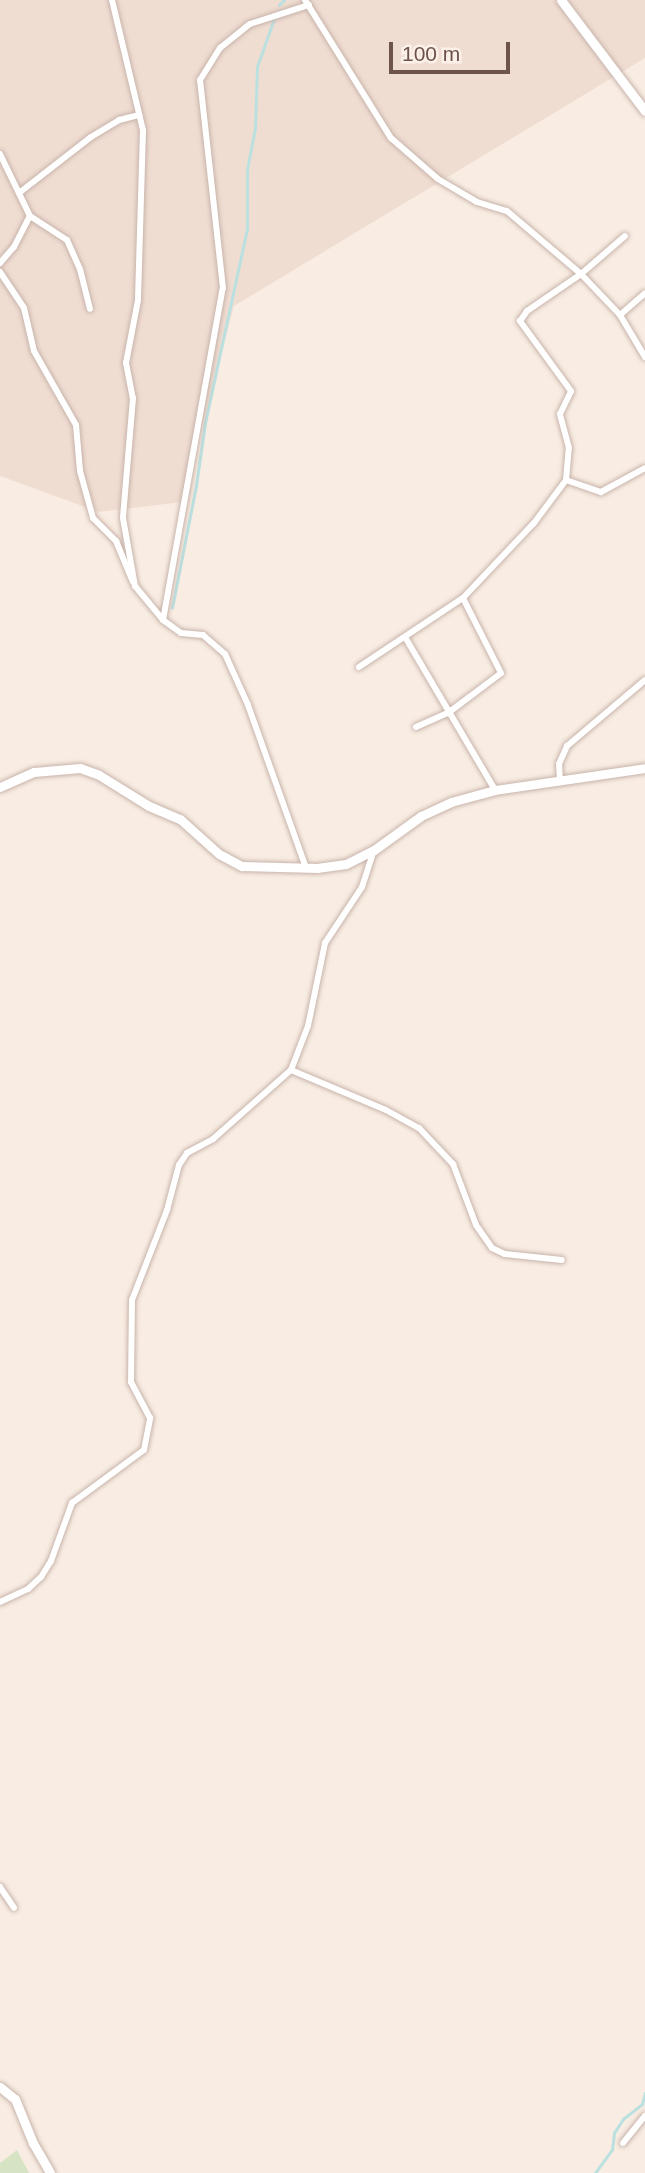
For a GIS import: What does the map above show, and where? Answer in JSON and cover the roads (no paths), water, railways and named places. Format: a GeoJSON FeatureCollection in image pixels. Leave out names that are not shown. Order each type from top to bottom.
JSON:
{"type":"FeatureCollection","features":[{"type":"Feature","properties":{"kind":"street"},"geometry":{"type":"LineString","coordinates":[[112,0],[143,130],[138,287],[126,363],[133,398],[123,518],[135,586]]}},
{"type":"Feature","properties":{"kind":"street"},"geometry":{"type":"LineString","coordinates":[[561,0],[645,111]]}},
{"type":"Feature","properties":{"kind":"street"},"geometry":{"type":"LineString","coordinates":[[163,620],[223,288],[212,162],[200,80],[220,48],[250,24],[307,2],[391,138],[438,179],[477,202],[507,211],[581,274],[620,315],[645,357]]}},
{"type":"Feature","properties":{"kind":"street"},"geometry":{"type":"LineString","coordinates":[[19,193],[91,137],[119,120],[139,115]]}},
{"type":"Feature","properties":{"kind":"street"},"geometry":{"type":"LineString","coordinates":[[0,154],[30,216],[67,240],[80,270],[90,309]]}},
{"type":"Feature","properties":{"kind":"street"},"geometry":{"type":"LineString","coordinates":[[0,263],[14,247],[30,216]]}},
{"type":"Feature","properties":{"kind":"street"},"geometry":{"type":"LineString","coordinates":[[359,667],[463,598],[534,523],[566,480],[569,448],[560,414],[571,391],[520,321],[527,312],[581,274],[625,236]]}},
{"type":"Feature","properties":{"kind":"street"},"geometry":{"type":"LineString","coordinates":[[0,272],[24,307],[34,351],[76,425],[80,471],[93,518],[116,541],[135,586],[163,620],[181,633],[203,635],[225,654],[248,705],[306,867]]}},
{"type":"Feature","properties":{"kind":"street"},"geometry":{"type":"LineString","coordinates":[[620,315],[645,293]]}},
{"type":"Feature","properties":{"kind":"street"},"geometry":{"type":"LineString","coordinates":[[566,480],[601,492],[645,468]]}},
{"type":"Feature","properties":{"kind":"street"},"geometry":{"type":"LineString","coordinates":[[416,727],[448,713],[501,673],[463,598]]}},
{"type":"Feature","properties":{"kind":"street"},"geometry":{"type":"LineString","coordinates":[[405,637],[495,790]]}},
{"type":"Feature","properties":{"kind":"street"},"geometry":{"type":"LineString","coordinates":[[560,782],[559,764],[567,746],[645,680]]}},
{"type":"Feature","properties":{"kind":"street"},"geometry":{"type":"LineString","coordinates":[[0,787],[34,772],[80,768],[99,775],[149,806],[180,819],[219,854],[242,866],[306,867],[346,864],[374,850],[421,816],[451,802],[495,790],[645,768]]}},
{"type":"Feature","properties":{"kind":"street"},"geometry":{"type":"LineString","coordinates":[[0,1602],[28,1588],[41,1577],[51,1561],[72,1503],[144,1450],[150,1418],[131,1382],[132,1300],[167,1210],[179,1165],[187,1153],[213,1139],[291,1070],[308,1026],[325,943],[362,887],[374,850]]}},
{"type":"Feature","properties":{"kind":"street"},"geometry":{"type":"LineString","coordinates":[[291,1070],[386,1110],[419,1128],[453,1164],[476,1225],[492,1248],[505,1254],[562,1259]]}},
{"type":"Feature","properties":{"kind":"street"},"geometry":{"type":"LineString","coordinates":[[0,1887],[14,1908]]}},
{"type":"Feature","properties":{"kind":"street"},"geometry":{"type":"LineString","coordinates":[[0,2087],[15,2099],[33,2144],[50,2173]]}},
{"type":"Feature","properties":{"kind":"street"},"geometry":{"type":"LineString","coordinates":[[623,2143],[645,2116]]}},
{"type":"Feature","properties":{"kind":"waterway"},"geometry":{"type":"LineString","coordinates":[[279,5],[284,0]]}},
{"type":"Feature","properties":{"kind":"waterway"},"geometry":{"type":"LineString","coordinates":[[172,608],[196,486],[205,423],[247,228],[247,170],[255,128],[257,67],[274,19]]}},
{"type":"Feature","properties":{"kind":"waterway"},"geometry":{"type":"LineString","coordinates":[[595,2173],[612,2150],[614,2133],[623,2119],[642,2104],[645,2093]]}}]}
